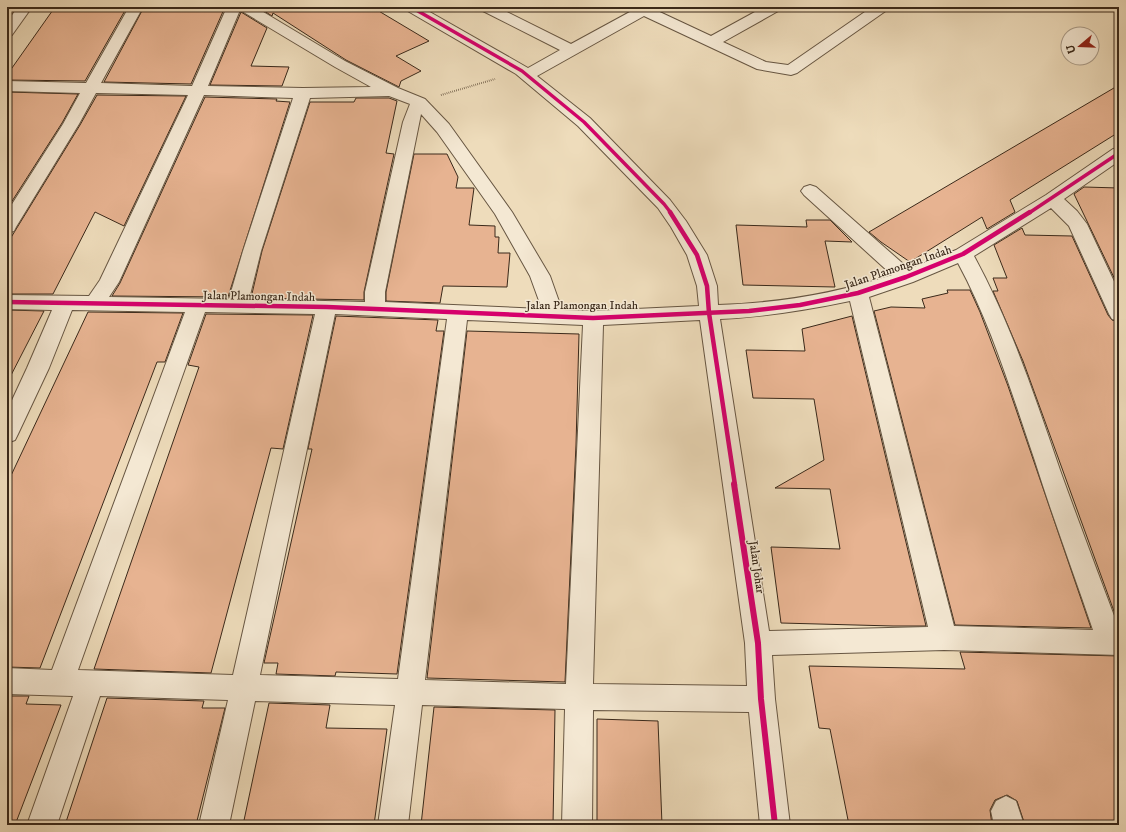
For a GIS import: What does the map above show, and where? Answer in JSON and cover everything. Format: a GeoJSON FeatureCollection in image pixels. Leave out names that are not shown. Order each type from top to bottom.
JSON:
{"type":"FeatureCollection","features":[{"type":"Feature","properties":{"kind":"street"},"geometry":{"type":"LineString","coordinates":[[7,32],[25,7]]}},
{"type":"Feature","properties":{"kind":"street"},"geometry":{"type":"LineString","coordinates":[[7,227],[71,124],[136,7]]}},
{"type":"Feature","properties":{"kind":"street"},"geometry":{"type":"LineString","coordinates":[[95,303],[109,282],[198,90],[234,7]]}},
{"type":"Feature","properties":{"kind":"street"},"geometry":{"type":"LineString","coordinates":[[245,7],[340,64],[392,91],[419,102],[443,128],[503,212],[540,276],[555,317]]}},
{"type":"Feature","properties":{"kind":"street","name":"Jalan Johar"},"geometry":{"type":"LineString","coordinates":[[411,7],[524,73],[584,122],[664,204],[697,255],[707,286],[709,313],[758,643],[761,699],[775,825]]}},
{"type":"Feature","properties":{"kind":"street"},"geometry":{"type":"LineString","coordinates":[[486,7],[571,50]]}},
{"type":"Feature","properties":{"kind":"street"},"geometry":{"type":"LineString","coordinates":[[712,42],[775,7]]}},
{"type":"Feature","properties":{"kind":"street"},"geometry":{"type":"LineString","coordinates":[[524,73],[571,50],[644,8],[762,66],[791,70],[882,7]]}},
{"type":"Feature","properties":{"kind":"street"},"geometry":{"type":"LineString","coordinates":[[7,86],[303,93],[392,91]]}},
{"type":"Feature","properties":{"kind":"street"},"geometry":{"type":"LineString","coordinates":[[237,305],[252,251],[303,93]]}},
{"type":"Feature","properties":{"kind":"street"},"geometry":{"type":"LineString","coordinates":[[375,309],[375,292],[415,108],[419,102]]}},
{"type":"Feature","properties":{"kind":"street","name":"Jalan Plamongan Indah"},"geometry":{"type":"LineString","coordinates":[[7,302],[327,307],[593,318],[748,311],[800,305],[858,294],[906,278],[964,254],[1052,199],[1119,153]]}},
{"type":"Feature","properties":{"kind":"street"},"geometry":{"type":"LineString","coordinates":[[810,191],[906,278]]}},
{"type":"Feature","properties":{"kind":"street"},"geometry":{"type":"LineString","coordinates":[[1052,199],[1071,215],[1078,224],[1119,314]]}},
{"type":"Feature","properties":{"kind":"street"},"geometry":{"type":"LineString","coordinates":[[758,643],[944,638],[1115,643],[1052,479],[1013,364],[981,287],[964,254]]}},
{"type":"Feature","properties":{"kind":"street"},"geometry":{"type":"LineString","coordinates":[[858,294],[944,638]]}},
{"type":"Feature","properties":{"kind":"street"},"geometry":{"type":"LineString","coordinates":[[7,434],[38,368],[65,303]]}},
{"type":"Feature","properties":{"kind":"street"},"geometry":{"type":"LineString","coordinates":[[60,683],[197,306]]}},
{"type":"Feature","properties":{"kind":"street"},"geometry":{"type":"LineString","coordinates":[[214,825],[327,307]]}},
{"type":"Feature","properties":{"kind":"street"},"geometry":{"type":"LineString","coordinates":[[393,825],[458,313]]}},
{"type":"Feature","properties":{"kind":"street"},"geometry":{"type":"LineString","coordinates":[[577,825],[593,318]]}},
{"type":"Feature","properties":{"kind":"street"},"geometry":{"type":"LineString","coordinates":[[7,681],[244,689],[410,691],[580,697],[761,699]]}},
{"type":"Feature","properties":{"kind":"street"},"geometry":{"type":"LineString","coordinates":[[42,825],[91,684]]}},
{"type":"Feature","properties":{"kind":"path"},"geometry":{"type":"LineString","coordinates":[[419,102],[524,73]]}},
{"type":"Feature","properties":{"kind":"building"},"geometry":{"type":"Polygon","coordinates":[[[55,7],[127,7],[85,81],[7,80],[7,75],[55,7]]]}},
{"type":"Feature","properties":{"kind":"building"},"geometry":{"type":"Polygon","coordinates":[[[144,7],[225,7],[191,84],[104,82],[144,7]]]}},
{"type":"Feature","properties":{"kind":"building"},"geometry":{"type":"Polygon","coordinates":[[[258,7],[372,7],[429,41],[396,56],[421,71],[401,81],[399,87],[346,60],[273,13],[272,16],[258,7]]]}},
{"type":"Feature","properties":{"kind":"building"},"geometry":{"type":"Polygon","coordinates":[[[241,12],[267,28],[251,66],[289,67],[282,86],[210,85],[241,12]]]}},
{"type":"Feature","properties":{"kind":"building"},"geometry":{"type":"Polygon","coordinates":[[[1119,85],[1119,132],[1010,200],[1015,212],[987,229],[982,217],[910,262],[869,232],[1119,85]]]}},
{"type":"Feature","properties":{"kind":"building"},"geometry":{"type":"Polygon","coordinates":[[[7,92],[78,94],[62,123],[7,209],[7,92]]]}},
{"type":"Feature","properties":{"kind":"building"},"geometry":{"type":"Polygon","coordinates":[[[97,95],[186,96],[124,226],[95,212],[53,294],[7,294],[7,244],[97,95]]]}},
{"type":"Feature","properties":{"kind":"building"},"geometry":{"type":"Polygon","coordinates":[[[205,97],[277,99],[276,101],[290,102],[228,297],[112,296],[120,283],[205,97]]]}},
{"type":"Feature","properties":{"kind":"building"},"geometry":{"type":"Polygon","coordinates":[[[356,98],[389,98],[397,101],[386,153],[394,154],[364,292],[364,300],[251,298],[262,251],[310,102],[354,102],[356,98]]]}},
{"type":"Feature","properties":{"kind":"building"},"geometry":{"type":"Polygon","coordinates":[[[414,154],[447,154],[458,177],[456,188],[474,188],[469,225],[495,226],[495,237],[499,237],[498,253],[510,253],[507,287],[443,286],[440,303],[386,301],[386,292],[414,154]]]}},
{"type":"Feature","properties":{"kind":"building"},"geometry":{"type":"Polygon","coordinates":[[[1084,187],[1119,188],[1119,288],[1074,194],[1084,187]]]}},
{"type":"Feature","properties":{"kind":"building"},"geometry":{"type":"Polygon","coordinates":[[[806,220],[830,220],[852,242],[825,241],[835,287],[743,285],[736,225],[807,227],[806,220]]]}},
{"type":"Feature","properties":{"kind":"building"},"geometry":{"type":"Polygon","coordinates":[[[1022,228],[1025,235],[1072,236],[1108,315],[1112,320],[1119,322],[1119,625],[1023,361],[993,291],[998,291],[993,278],[1007,278],[994,245],[1022,228]]]}},
{"type":"Feature","properties":{"kind":"building"},"geometry":{"type":"Polygon","coordinates":[[[947,290],[970,290],[980,312],[1008,386],[1091,628],[955,625],[874,311],[891,307],[925,308],[922,299],[948,293],[947,290]]]}},
{"type":"Feature","properties":{"kind":"building"},"geometry":{"type":"Polygon","coordinates":[[[7,310],[44,311],[7,383],[7,310]]]}},
{"type":"Feature","properties":{"kind":"building"},"geometry":{"type":"Polygon","coordinates":[[[88,312],[183,313],[165,362],[157,362],[40,668],[7,667],[7,484],[88,312]]]}},
{"type":"Feature","properties":{"kind":"building"},"geometry":{"type":"Polygon","coordinates":[[[206,314],[313,315],[283,449],[271,448],[211,673],[94,669],[199,367],[188,365],[206,314]]]}},
{"type":"Feature","properties":{"kind":"building"},"geometry":{"type":"Polygon","coordinates":[[[336,316],[438,320],[436,331],[444,331],[397,674],[336,672],[335,676],[276,674],[278,663],[264,663],[312,449],[308,449],[336,316]]]}},
{"type":"Feature","properties":{"kind":"building"},"geometry":{"type":"Polygon","coordinates":[[[852,316],[926,626],[781,623],[771,547],[840,549],[830,489],[775,488],[824,460],[814,399],[753,398],[746,350],[805,351],[802,329],[852,316]]]}},
{"type":"Feature","properties":{"kind":"building"},"geometry":{"type":"Polygon","coordinates":[[[467,331],[579,334],[576,445],[565,682],[427,678],[467,331]]]}},
{"type":"Feature","properties":{"kind":"building"},"geometry":{"type":"Polygon","coordinates":[[[960,652],[1119,656],[1119,825],[1025,825],[1017,801],[1007,795],[995,800],[990,810],[992,825],[849,825],[830,729],[819,728],[809,666],[965,669],[960,652]]]}},
{"type":"Feature","properties":{"kind":"building"},"geometry":{"type":"Polygon","coordinates":[[[7,696],[29,696],[26,704],[61,705],[15,825],[7,825],[7,696]]]}},
{"type":"Feature","properties":{"kind":"building"},"geometry":{"type":"Polygon","coordinates":[[[107,698],[204,701],[202,708],[225,708],[196,825],[65,825],[107,698]]]}},
{"type":"Feature","properties":{"kind":"building"},"geometry":{"type":"Polygon","coordinates":[[[269,703],[330,705],[326,728],[387,729],[374,825],[243,825],[269,703]]]}},
{"type":"Feature","properties":{"kind":"building"},"geometry":{"type":"Polygon","coordinates":[[[434,707],[555,710],[553,825],[421,825],[434,707]]]}},
{"type":"Feature","properties":{"kind":"building"},"geometry":{"type":"Polygon","coordinates":[[[597,719],[658,721],[662,825],[597,825],[597,719]]]}},
{"type":"Feature","properties":{"kind":"cycle path"},"geometry":{"type":"LineString","coordinates":[[411,7],[522,71],[584,122],[664,204],[697,255],[707,286],[709,313],[758,643],[761,699],[775,825]]}},
{"type":"Feature","properties":{"kind":"cycle path"},"geometry":{"type":"LineString","coordinates":[[7,302],[327,307],[593,318],[749,311],[800,305],[858,293],[906,277],[963,254],[1052,199],[1119,153]]}}]}
